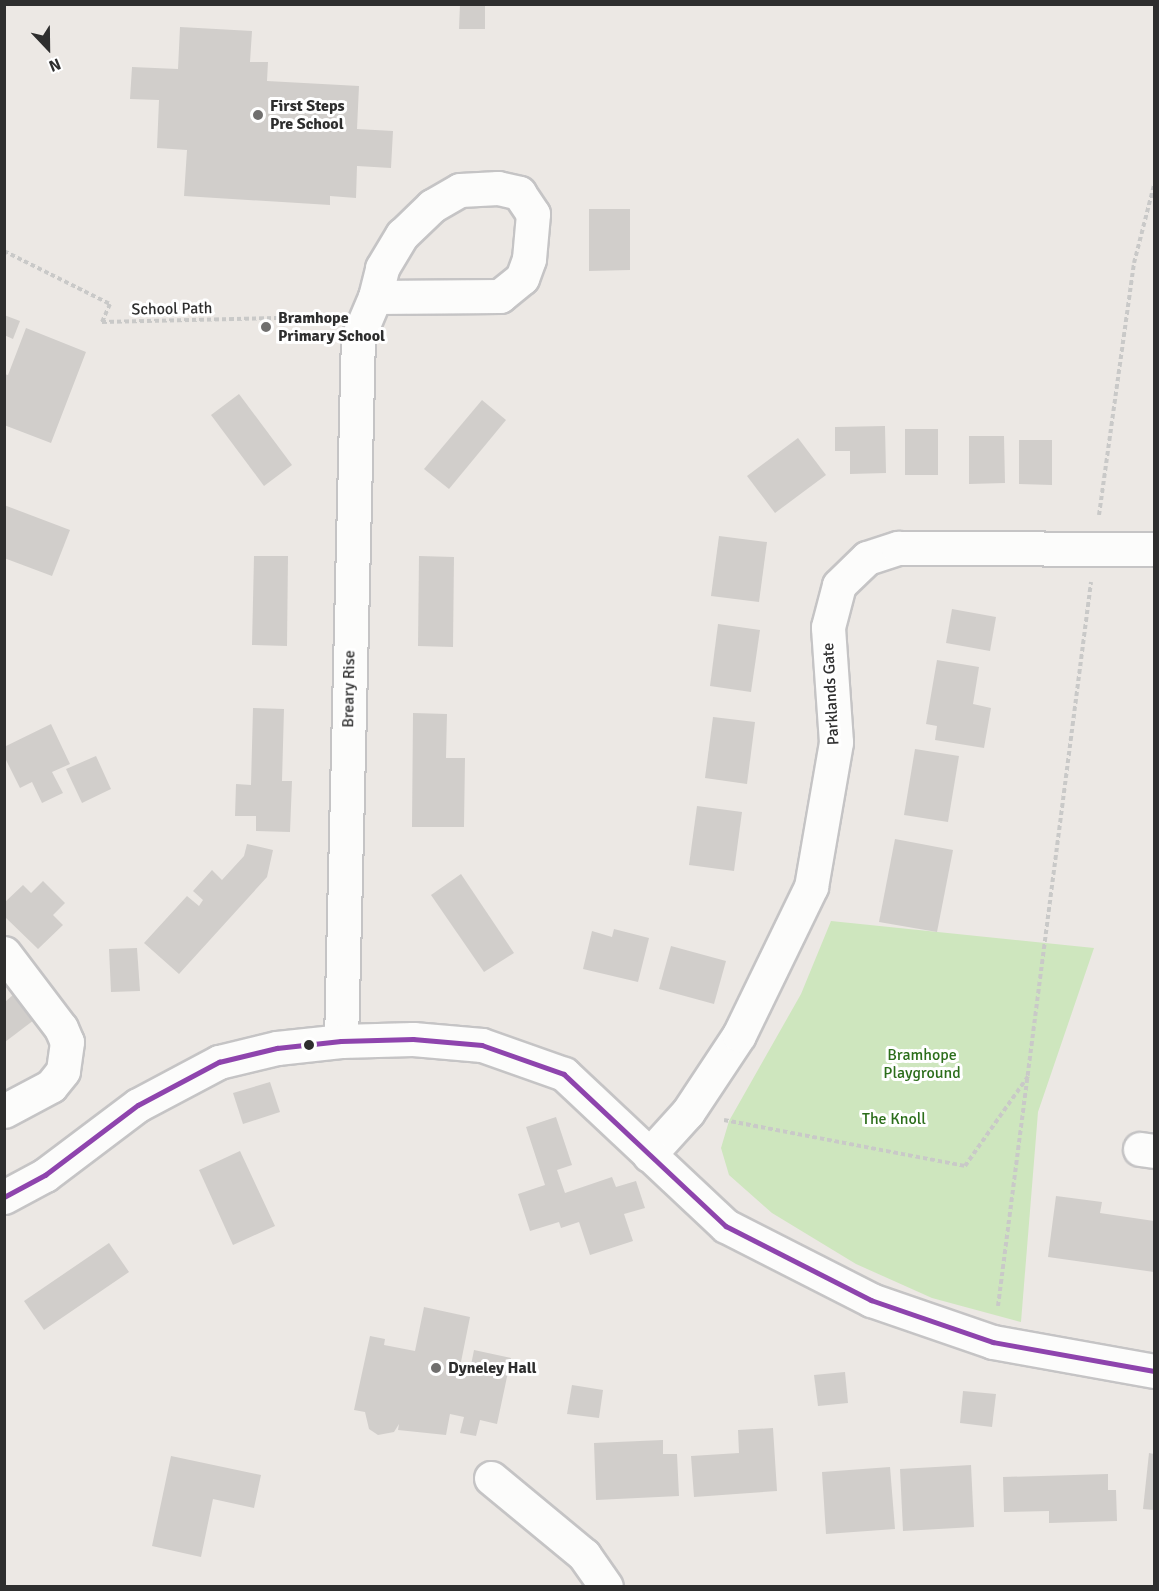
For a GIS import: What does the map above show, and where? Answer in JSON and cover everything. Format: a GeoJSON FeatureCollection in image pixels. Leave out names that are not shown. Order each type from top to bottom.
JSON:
{"type":"FeatureCollection","features":[{"type":"Feature","properties":{"kind":"street"},"geometry":{"type":"LineString","coordinates":[[358,337],[375,297],[382,268],[402,235],[432,206],[460,190],[498,188],[519,193],[533,214],[529,259],[522,278],[500,296],[375,297]]}},
{"type":"Feature","properties":{"kind":"street","name":"Breary Rise"},"geometry":{"type":"LineString","coordinates":[[341,1041],[358,337]]}},
{"type":"Feature","properties":{"kind":"street","name":"Parklands Gate"},"geometry":{"type":"LineString","coordinates":[[649,1155],[688,1112],[739,1035],[811,887],[836,742],[828,627],[839,585],[867,558],[898,548],[1095,551],[1155,549]]}},
{"type":"Feature","properties":{"kind":"street"},"geometry":{"type":"LineString","coordinates":[[4,953],[61,1028],[66,1042],[63,1071],[51,1086],[4,1111]]}},
{"type":"Feature","properties":{"kind":"street"},"geometry":{"type":"LineString","coordinates":[[4,1197],[45,1175],[138,1105],[219,1062],[277,1048],[341,1041],[413,1039],[482,1045],[564,1074],[726,1226],[871,1300],[993,1342],[1155,1371]]}},
{"type":"Feature","properties":{"kind":"street"},"geometry":{"type":"LineString","coordinates":[[491,1478],[584,1556],[606,1587]]}},
{"type":"Feature","properties":{"kind":"path"},"geometry":{"type":"LineString","coordinates":[[993,1342],[1134,263],[1155,185]]}},
{"type":"Feature","properties":{"kind":"path","name":"School Path"},"geometry":{"type":"LineString","coordinates":[[4,251],[110,304],[102,322],[335,317],[335,327],[357,325],[358,337]]}},
{"type":"Feature","properties":{"kind":"path"},"geometry":{"type":"LineString","coordinates":[[688,1112],[796,1136],[965,1166],[1029,1075]]}},
{"type":"Feature","properties":{"kind":"green space","name":"The Knoll"},"geometry":{"type":"Polygon","coordinates":[[[831,921],[1094,948],[1038,1112],[1021,1322],[932,1298],[856,1264],[772,1213],[729,1175],[721,1148],[729,1121],[801,994],[831,921]]]}},
{"type":"Feature","properties":{"kind":"building"},"geometry":{"type":"Polygon","coordinates":[[[460,4],[485,4],[485,29],[459,29],[460,4]]]}},
{"type":"Feature","properties":{"kind":"building","name":"First Steps Pre School"},"geometry":{"type":"Polygon","coordinates":[[[180,27],[252,31],[250,62],[268,62],[267,81],[359,86],[357,129],[393,131],[391,168],[357,166],[356,198],[330,196],[330,205],[184,196],[187,150],[157,148],[159,100],[130,99],[132,67],[178,69],[180,27]]]}},
{"type":"Feature","properties":{"kind":"building"},"geometry":{"type":"Polygon","coordinates":[[[589,209],[630,209],[630,270],[589,271],[589,209]]]}},
{"type":"Feature","properties":{"kind":"building"},"geometry":{"type":"Polygon","coordinates":[[[4,315],[20,321],[13,339],[4,335],[4,315]]]}},
{"type":"Feature","properties":{"kind":"building"},"geometry":{"type":"Polygon","coordinates":[[[26,328],[86,352],[51,443],[4,425],[4,374],[8,375],[26,328]]]}},
{"type":"Feature","properties":{"kind":"building"},"geometry":{"type":"Polygon","coordinates":[[[239,394],[292,465],[264,486],[211,415],[239,394]]]}},
{"type":"Feature","properties":{"kind":"building"},"geometry":{"type":"Polygon","coordinates":[[[482,400],[506,420],[449,489],[424,469],[482,400]]]}},
{"type":"Feature","properties":{"kind":"building"},"geometry":{"type":"Polygon","coordinates":[[[885,426],[886,473],[850,474],[850,451],[835,451],[835,427],[885,426]]]}},
{"type":"Feature","properties":{"kind":"building"},"geometry":{"type":"Polygon","coordinates":[[[905,429],[938,429],[938,475],[905,475],[905,429]]]}},
{"type":"Feature","properties":{"kind":"building"},"geometry":{"type":"Polygon","coordinates":[[[969,436],[1004,436],[1005,483],[969,484],[969,436]]]}},
{"type":"Feature","properties":{"kind":"building"},"geometry":{"type":"Polygon","coordinates":[[[798,438],[826,475],[775,513],[747,476],[798,438]]]}},
{"type":"Feature","properties":{"kind":"building"},"geometry":{"type":"Polygon","coordinates":[[[1019,440],[1052,440],[1052,485],[1019,484],[1019,440]]]}},
{"type":"Feature","properties":{"kind":"building"},"geometry":{"type":"Polygon","coordinates":[[[4,505],[70,530],[52,576],[4,558],[4,505]]]}},
{"type":"Feature","properties":{"kind":"building"},"geometry":{"type":"Polygon","coordinates":[[[719,536],[767,542],[759,602],[711,596],[719,536]]]}},
{"type":"Feature","properties":{"kind":"building"},"geometry":{"type":"Polygon","coordinates":[[[254,556],[288,556],[287,646],[252,645],[254,556]]]}},
{"type":"Feature","properties":{"kind":"building"},"geometry":{"type":"Polygon","coordinates":[[[419,556],[454,557],[453,647],[418,646],[419,556]]]}},
{"type":"Feature","properties":{"kind":"building"},"geometry":{"type":"Polygon","coordinates":[[[952,609],[996,617],[990,651],[946,643],[952,609]]]}},
{"type":"Feature","properties":{"kind":"building"},"geometry":{"type":"Polygon","coordinates":[[[718,624],[760,630],[751,692],[710,686],[718,624]]]}},
{"type":"Feature","properties":{"kind":"building"},"geometry":{"type":"Polygon","coordinates":[[[937,660],[979,667],[973,704],[991,708],[984,748],[935,740],[937,726],[926,724],[937,660]]]}},
{"type":"Feature","properties":{"kind":"building"},"geometry":{"type":"Polygon","coordinates":[[[253,708],[284,709],[282,781],[292,781],[290,832],[256,831],[256,816],[235,816],[236,784],[251,785],[253,708]]]}},
{"type":"Feature","properties":{"kind":"building"},"geometry":{"type":"Polygon","coordinates":[[[413,713],[447,714],[446,758],[465,758],[464,827],[412,827],[413,713]]]}},
{"type":"Feature","properties":{"kind":"building"},"geometry":{"type":"Polygon","coordinates":[[[713,717],[755,722],[747,784],[705,778],[713,717]]]}},
{"type":"Feature","properties":{"kind":"building"},"geometry":{"type":"Polygon","coordinates":[[[51,724],[70,764],[52,772],[63,793],[42,803],[32,782],[20,788],[4,756],[4,747],[51,724]]]}},
{"type":"Feature","properties":{"kind":"building"},"geometry":{"type":"Polygon","coordinates":[[[915,749],[959,756],[948,822],[904,815],[915,749]]]}},
{"type":"Feature","properties":{"kind":"building"},"geometry":{"type":"Polygon","coordinates":[[[96,756],[111,789],[82,803],[66,769],[96,756]]]}},
{"type":"Feature","properties":{"kind":"building"},"geometry":{"type":"Polygon","coordinates":[[[697,806],[742,812],[734,871],[689,865],[697,806]]]}},
{"type":"Feature","properties":{"kind":"building"},"geometry":{"type":"Polygon","coordinates":[[[895,839],[953,850],[937,932],[879,922],[895,839]]]}},
{"type":"Feature","properties":{"kind":"building"},"geometry":{"type":"Polygon","coordinates":[[[247,844],[273,850],[267,877],[179,974],[144,943],[187,896],[199,906],[203,900],[193,891],[212,870],[222,880],[244,856],[247,844]]]}},
{"type":"Feature","properties":{"kind":"building"},"geometry":{"type":"Polygon","coordinates":[[[461,874],[514,953],[484,972],[431,895],[461,874]]]}},
{"type":"Feature","properties":{"kind":"building"},"geometry":{"type":"Polygon","coordinates":[[[43,881],[65,903],[53,915],[63,925],[38,949],[4,916],[4,903],[23,885],[31,893],[43,881]]]}},
{"type":"Feature","properties":{"kind":"building"},"geometry":{"type":"Polygon","coordinates":[[[614,929],[649,938],[638,982],[583,969],[592,931],[612,937],[614,929]]]}},
{"type":"Feature","properties":{"kind":"building"},"geometry":{"type":"Polygon","coordinates":[[[671,946],[726,961],[714,1004],[659,989],[671,946]]]}},
{"type":"Feature","properties":{"kind":"building"},"geometry":{"type":"Polygon","coordinates":[[[137,948],[140,991],[111,992],[109,949],[137,948]]]}},
{"type":"Feature","properties":{"kind":"building"},"geometry":{"type":"Polygon","coordinates":[[[14,994],[34,1020],[5,1042],[5,1002],[14,994]]]}},
{"type":"Feature","properties":{"kind":"building"},"geometry":{"type":"Polygon","coordinates":[[[270,1082],[280,1112],[243,1124],[233,1093],[270,1082]]]}},
{"type":"Feature","properties":{"kind":"building"},"geometry":{"type":"Polygon","coordinates":[[[556,1117],[572,1165],[557,1170],[565,1193],[612,1177],[616,1187],[636,1181],[645,1208],[624,1214],[633,1241],[590,1255],[579,1222],[561,1228],[559,1222],[530,1231],[518,1194],[545,1185],[526,1127],[556,1117]]]}},
{"type":"Feature","properties":{"kind":"building"},"geometry":{"type":"Polygon","coordinates":[[[240,1151],[275,1226],[233,1245],[199,1170],[240,1151]]]}},
{"type":"Feature","properties":{"kind":"building"},"geometry":{"type":"Polygon","coordinates":[[[1056,1196],[1102,1202],[1100,1213],[1154,1221],[1154,1272],[1048,1257],[1056,1196]]]}},
{"type":"Feature","properties":{"kind":"building"},"geometry":{"type":"Polygon","coordinates":[[[109,1243],[129,1272],[44,1330],[24,1301],[109,1243]]]}},
{"type":"Feature","properties":{"kind":"building","name":"Dyneley Hall"},"geometry":{"type":"Polygon","coordinates":[[[424,1307],[470,1317],[461,1362],[471,1365],[474,1350],[511,1358],[497,1424],[480,1420],[476,1436],[460,1433],[464,1417],[450,1414],[446,1435],[398,1430],[399,1424],[394,1432],[378,1435],[369,1429],[365,1412],[354,1410],[370,1336],[385,1339],[384,1345],[415,1351],[424,1307]]]}},
{"type":"Feature","properties":{"kind":"building"},"geometry":{"type":"Polygon","coordinates":[[[845,1372],[848,1403],[818,1406],[814,1375],[845,1372]]]}},
{"type":"Feature","properties":{"kind":"building"},"geometry":{"type":"Polygon","coordinates":[[[572,1385],[603,1390],[599,1418],[567,1414],[572,1385]]]}},
{"type":"Feature","properties":{"kind":"building"},"geometry":{"type":"Polygon","coordinates":[[[963,1391],[996,1394],[992,1427],[960,1423],[963,1391]]]}},
{"type":"Feature","properties":{"kind":"building"},"geometry":{"type":"Polygon","coordinates":[[[773,1428],[777,1491],[694,1497],[691,1456],[739,1453],[738,1430],[773,1428]]]}},
{"type":"Feature","properties":{"kind":"building"},"geometry":{"type":"Polygon","coordinates":[[[663,1440],[663,1454],[677,1454],[679,1496],[596,1500],[594,1443],[663,1440]]]}},
{"type":"Feature","properties":{"kind":"building"},"geometry":{"type":"Polygon","coordinates":[[[1149,1453],[1154,1454],[1154,1510],[1143,1509],[1149,1453]]]}},
{"type":"Feature","properties":{"kind":"building"},"geometry":{"type":"Polygon","coordinates":[[[171,1456],[261,1475],[254,1508],[213,1499],[201,1557],[152,1546],[171,1456]]]}},
{"type":"Feature","properties":{"kind":"building"},"geometry":{"type":"Polygon","coordinates":[[[971,1465],[974,1527],[903,1531],[900,1469],[971,1465]]]}},
{"type":"Feature","properties":{"kind":"building"},"geometry":{"type":"Polygon","coordinates":[[[890,1467],[895,1529],[826,1534],[822,1472],[890,1467]]]}},
{"type":"Feature","properties":{"kind":"building"},"geometry":{"type":"Polygon","coordinates":[[[1108,1474],[1108,1490],[1116,1490],[1117,1521],[1049,1523],[1049,1511],[1004,1512],[1003,1477],[1108,1474]]]}},
{"type":"Feature","properties":{"kind":"transit line"},"geometry":{"type":"LineString","coordinates":[[4,1197],[45,1175],[138,1105],[219,1062],[277,1048],[341,1041],[413,1039],[482,1045],[564,1074],[726,1226],[871,1300],[993,1342],[1154,1371]]}},
{"type":"Feature","properties":{"kind":"place","name":"First Steps Pre School"},"geometry":{"type":"Point","coordinates":[258,115]}},
{"type":"Feature","properties":{"kind":"place","name":"Bramhope Primary School"},"geometry":{"type":"Point","coordinates":[266,327]}},
{"type":"Feature","properties":{"kind":"place","name":"Dyneley Hall"},"geometry":{"type":"Point","coordinates":[436,1368]}},
{"type":"Feature","properties":{"kind":"park label","name":"Bramhope Playground"},"geometry":{"type":"Point","coordinates":[922,1064]}}]}
